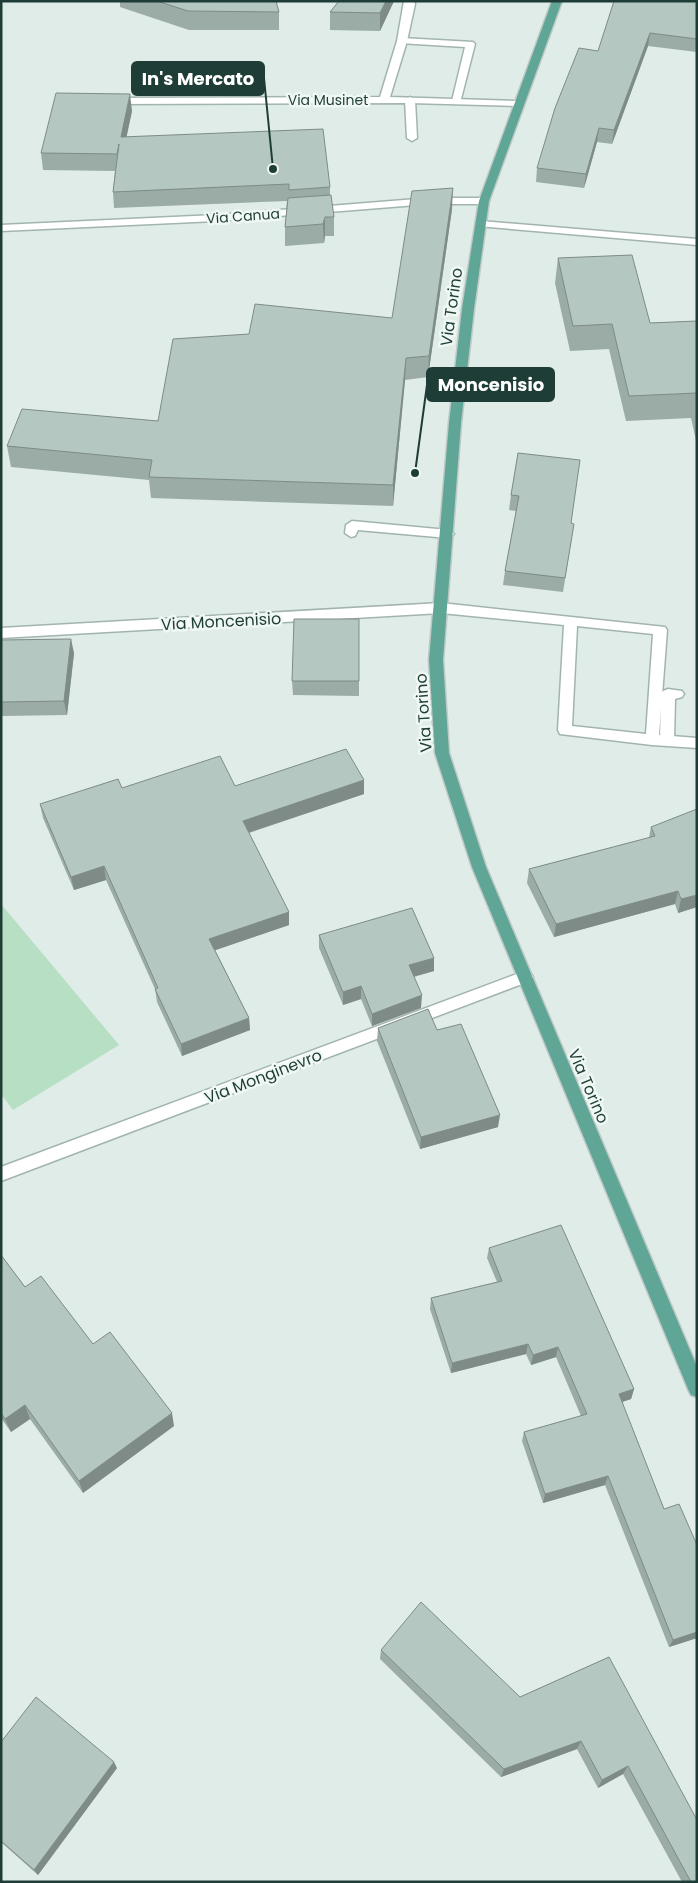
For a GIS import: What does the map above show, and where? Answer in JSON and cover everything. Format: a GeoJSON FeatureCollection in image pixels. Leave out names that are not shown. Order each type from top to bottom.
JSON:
{"type":"FeatureCollection","features":[{"type":"Feature","properties":{"kind":"main road","name":"Via Torino"},"geometry":{"type":"LineString","coordinates":[[557,1],[484,201],[468,308],[456,413],[448,534],[436,660],[442,753],[479,867],[697,1389]]}},
{"type":"Feature","properties":{"kind":"street","name":"Via Musinet"},"geometry":{"type":"LineString","coordinates":[[384,99],[402,41],[410,2]]}},
{"type":"Feature","properties":{"kind":"street"},"geometry":{"type":"LineString","coordinates":[[402,41],[470,44],[457,101]]}},
{"type":"Feature","properties":{"kind":"street","name":"Via Musinet"},"geometry":{"type":"LineString","coordinates":[[102,101],[384,99],[518,104]]}},
{"type":"Feature","properties":{"kind":"street"},"geometry":{"type":"LineString","coordinates":[[410,100],[412,138]]}},
{"type":"Feature","properties":{"kind":"street","name":"Via Canua"},"geometry":{"type":"LineString","coordinates":[[1,228],[216,218],[429,201],[484,201]]}},
{"type":"Feature","properties":{"kind":"street"},"geometry":{"type":"LineString","coordinates":[[481,224],[697,242]]}},
{"type":"Feature","properties":{"kind":"street"},"geometry":{"type":"LineString","coordinates":[[351,533],[352,525],[448,534]]}},
{"type":"Feature","properties":{"kind":"street","name":"Via Moncenisio"},"geometry":{"type":"LineString","coordinates":[[1,633],[441,608],[660,630],[652,740]]}},
{"type":"Feature","properties":{"kind":"street"},"geometry":{"type":"LineString","coordinates":[[571,621],[565,730],[697,743]]}},
{"type":"Feature","properties":{"kind":"street"},"geometry":{"type":"LineString","coordinates":[[667,741],[668,694],[676,694]]}},
{"type":"Feature","properties":{"kind":"street","name":"Via Monginevro"},"geometry":{"type":"LineString","coordinates":[[1,1174],[525,978]]}},
{"type":"Feature","properties":{"kind":"green space"},"geometry":{"type":"Polygon","coordinates":[[[1,904],[119,1045],[13,1110],[1,1094],[1,904]]]}},
{"type":"Feature","properties":{"kind":"building"},"geometry":{"type":"Polygon","coordinates":[[[157,1],[276,1],[279,12],[188,11],[157,1]]]}},
{"type":"Feature","properties":{"kind":"building"},"geometry":{"type":"Polygon","coordinates":[[[339,1],[386,1],[380,13],[330,12],[339,1]]]}},
{"type":"Feature","properties":{"kind":"building"},"geometry":{"type":"Polygon","coordinates":[[[614,1],[697,1],[697,39],[650,33],[614,130],[599,128],[586,174],[537,168],[555,108],[579,48],[598,51],[614,1]]]}},
{"type":"Feature","properties":{"kind":"building"},"geometry":{"type":"Polygon","coordinates":[[[56,93],[130,94],[121,137],[323,129],[330,187],[289,190],[289,184],[113,192],[119,144],[117,154],[41,153],[56,93]]]}},
{"type":"Feature","properties":{"kind":"building"},"geometry":{"type":"Polygon","coordinates":[[[453,188],[429,356],[406,358],[393,485],[149,477],[152,460],[7,446],[22,409],[158,421],[173,339],[249,334],[255,304],[392,318],[412,191],[453,188]]]}},
{"type":"Feature","properties":{"kind":"building"},"geometry":{"type":"Polygon","coordinates":[[[331,195],[334,217],[325,217],[323,224],[285,227],[288,198],[331,195]]]}},
{"type":"Feature","properties":{"kind":"building"},"geometry":{"type":"Polygon","coordinates":[[[632,255],[650,323],[697,321],[697,393],[629,396],[612,324],[573,326],[558,258],[632,255]]]}},
{"type":"Feature","properties":{"kind":"building"},"geometry":{"type":"Polygon","coordinates":[[[518,453],[580,460],[571,523],[574,524],[565,578],[505,571],[519,496],[511,495],[518,453]]]}},
{"type":"Feature","properties":{"kind":"building"},"geometry":{"type":"Polygon","coordinates":[[[294,619],[359,619],[359,681],[292,681],[294,619]]]}},
{"type":"Feature","properties":{"kind":"building"},"geometry":{"type":"Polygon","coordinates":[[[71,639],[64,701],[1,702],[1,640],[71,639]]]}},
{"type":"Feature","properties":{"kind":"building"},"geometry":{"type":"Polygon","coordinates":[[[346,749],[364,780],[243,821],[289,912],[209,939],[249,1018],[181,1044],[155,989],[158,988],[104,866],[71,877],[40,804],[118,779],[122,788],[220,756],[235,786],[346,749]]]}},
{"type":"Feature","properties":{"kind":"building"},"geometry":{"type":"Polygon","coordinates":[[[697,809],[697,895],[681,899],[678,891],[556,924],[529,869],[655,836],[651,827],[697,809]]]}},
{"type":"Feature","properties":{"kind":"building"},"geometry":{"type":"Polygon","coordinates":[[[412,908],[434,958],[409,965],[422,995],[372,1014],[361,986],[343,992],[319,935],[412,908]]]}},
{"type":"Feature","properties":{"kind":"building"},"geometry":{"type":"Polygon","coordinates":[[[428,1009],[437,1030],[461,1024],[500,1115],[421,1137],[378,1028],[428,1009]]]}},
{"type":"Feature","properties":{"kind":"building"},"geometry":{"type":"Polygon","coordinates":[[[561,1225],[634,1389],[619,1394],[664,1509],[679,1504],[697,1545],[697,1632],[673,1640],[608,1476],[545,1494],[524,1432],[587,1414],[558,1347],[533,1355],[528,1344],[452,1363],[431,1298],[502,1281],[489,1248],[561,1225]]]}},
{"type":"Feature","properties":{"kind":"building"},"geometry":{"type":"Polygon","coordinates":[[[1,1255],[25,1287],[41,1276],[93,1344],[110,1332],[172,1413],[79,1481],[25,1405],[5,1419],[1,1413],[1,1255]]]}},
{"type":"Feature","properties":{"kind":"building"},"geometry":{"type":"Polygon","coordinates":[[[421,1602],[520,1697],[609,1657],[697,1820],[697,1882],[691,1882],[628,1766],[602,1780],[581,1741],[504,1769],[381,1650],[421,1602]]]}},
{"type":"Feature","properties":{"kind":"building"},"geometry":{"type":"Polygon","coordinates":[[[36,1697],[114,1762],[34,1870],[1,1841],[1,1742],[36,1697]]]}},
{"type":"Feature","properties":{"kind":"place","name":"In's Mercato"},"geometry":{"type":"Point","coordinates":[273,169]}},
{"type":"Feature","properties":{"kind":"place","name":"Moncenisio"},"geometry":{"type":"Point","coordinates":[415,473]}}]}
